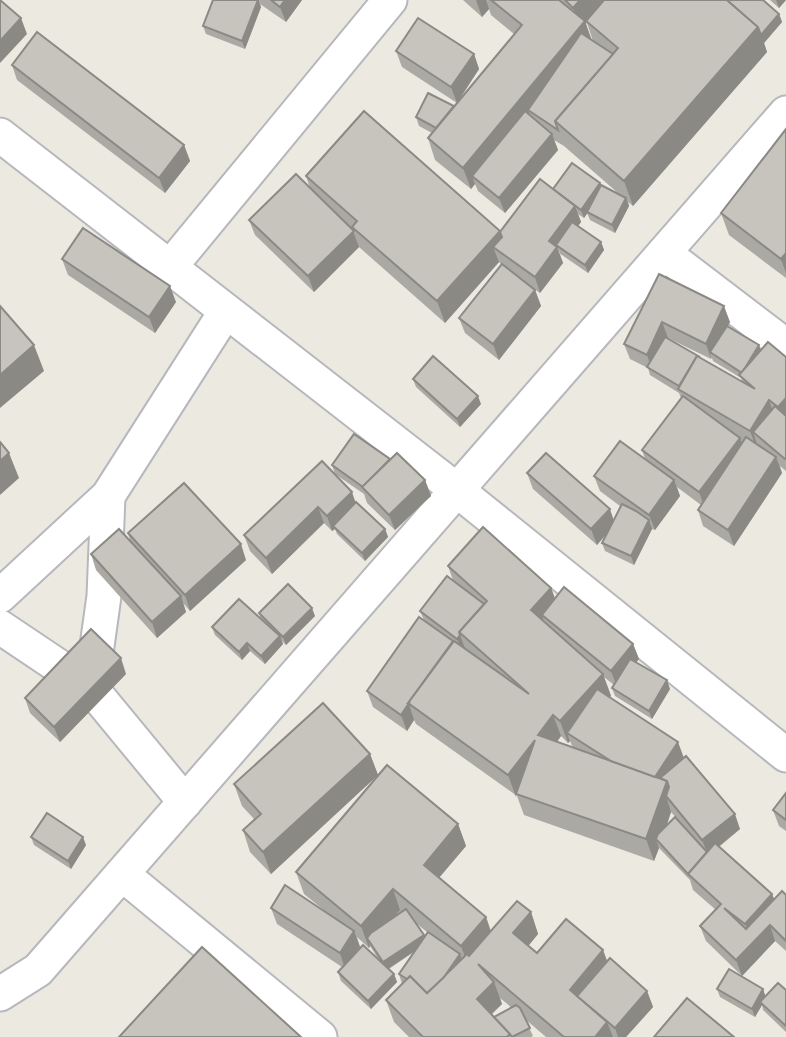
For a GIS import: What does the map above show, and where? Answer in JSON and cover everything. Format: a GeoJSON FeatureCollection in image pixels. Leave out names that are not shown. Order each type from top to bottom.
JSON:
{"type":"FeatureCollection","features":[{"type":"Feature","properties":{"kind":"street"},"geometry":{"type":"LineString","coordinates":[[170,267],[390,0]]}},
{"type":"Feature","properties":{"kind":"street"},"geometry":{"type":"LineString","coordinates":[[0,994],[38,970],[786,113]]}},
{"type":"Feature","properties":{"kind":"street"},"geometry":{"type":"LineString","coordinates":[[6,149],[170,267],[458,491],[786,755]]}},
{"type":"Feature","properties":{"kind":"street"},"geometry":{"type":"LineString","coordinates":[[664,253],[786,346]]}},
{"type":"Feature","properties":{"kind":"street"},"geometry":{"type":"LineString","coordinates":[[0,596],[108,496],[226,311]]}},
{"type":"Feature","properties":{"kind":"street"},"geometry":{"type":"LineString","coordinates":[[92,688],[104,596],[108,496]]}},
{"type":"Feature","properties":{"kind":"street"},"geometry":{"type":"LineString","coordinates":[[0,627],[92,688],[185,802]]}},
{"type":"Feature","properties":{"kind":"street"},"geometry":{"type":"LineString","coordinates":[[122,874],[320,1037]]}},
{"type":"Feature","properties":{"kind":"building"},"geometry":{"type":"Polygon","coordinates":[[[0,0],[21,18],[0,41],[0,0]]]}},
{"type":"Feature","properties":{"kind":"building"},"geometry":{"type":"Polygon","coordinates":[[[213,0],[258,0],[242,41],[203,26],[213,0]]]}},
{"type":"Feature","properties":{"kind":"building"},"geometry":{"type":"Polygon","coordinates":[[[271,0],[285,0],[280,7],[271,0]]]}},
{"type":"Feature","properties":{"kind":"building"},"geometry":{"type":"Polygon","coordinates":[[[491,0],[559,0],[585,21],[463,168],[428,138],[522,25],[491,0]]]}},
{"type":"Feature","properties":{"kind":"building"},"geometry":{"type":"Polygon","coordinates":[[[565,0],[580,0],[573,8],[565,0]]]}},
{"type":"Feature","properties":{"kind":"building"},"geometry":{"type":"Polygon","coordinates":[[[604,0],[727,0],[758,27],[624,181],[555,121],[618,48],[586,21],[604,0]]]}},
{"type":"Feature","properties":{"kind":"building"},"geometry":{"type":"Polygon","coordinates":[[[727,0],[763,0],[779,14],[761,35],[758,27],[727,0]]]}},
{"type":"Feature","properties":{"kind":"building"},"geometry":{"type":"Polygon","coordinates":[[[418,18],[474,54],[451,87],[396,51],[418,18]]]}},
{"type":"Feature","properties":{"kind":"building"},"geometry":{"type":"Polygon","coordinates":[[[37,32],[184,145],[159,178],[12,65],[37,32]]]}},
{"type":"Feature","properties":{"kind":"building"},"geometry":{"type":"Polygon","coordinates":[[[581,33],[613,54],[555,121],[558,130],[528,110],[581,33]]]}},
{"type":"Feature","properties":{"kind":"building"},"geometry":{"type":"Polygon","coordinates":[[[428,93],[454,106],[436,128],[416,117],[428,93]]]}},
{"type":"Feature","properties":{"kind":"building"},"geometry":{"type":"Polygon","coordinates":[[[364,111],[500,231],[437,301],[352,227],[357,221],[306,176],[364,111]]]}},
{"type":"Feature","properties":{"kind":"building"},"geometry":{"type":"Polygon","coordinates":[[[525,111],[552,134],[499,198],[472,176],[525,111]]]}},
{"type":"Feature","properties":{"kind":"building"},"geometry":{"type":"Polygon","coordinates":[[[786,129],[786,253],[781,259],[721,213],[786,129]]]}},
{"type":"Feature","properties":{"kind":"building"},"geometry":{"type":"Polygon","coordinates":[[[572,163],[600,183],[581,210],[553,189],[572,163]]]}},
{"type":"Feature","properties":{"kind":"building"},"geometry":{"type":"Polygon","coordinates":[[[296,174],[354,231],[308,276],[249,220],[296,174]]]}},
{"type":"Feature","properties":{"kind":"building"},"geometry":{"type":"Polygon","coordinates":[[[540,179],[575,206],[549,241],[557,247],[535,277],[493,247],[502,237],[500,232],[540,179]]]}},
{"type":"Feature","properties":{"kind":"building"},"geometry":{"type":"Polygon","coordinates":[[[601,185],[626,198],[612,225],[587,212],[601,185]]]}},
{"type":"Feature","properties":{"kind":"building"},"geometry":{"type":"Polygon","coordinates":[[[572,222],[601,242],[585,265],[556,245],[572,222]]]}},
{"type":"Feature","properties":{"kind":"building"},"geometry":{"type":"Polygon","coordinates":[[[83,228],[170,286],[149,317],[62,259],[83,228]]]}},
{"type":"Feature","properties":{"kind":"building"},"geometry":{"type":"Polygon","coordinates":[[[502,264],[535,290],[493,344],[459,318],[502,264]]]}},
{"type":"Feature","properties":{"kind":"building"},"geometry":{"type":"Polygon","coordinates":[[[659,274],[724,306],[706,344],[662,322],[647,355],[624,344],[659,274]]]}},
{"type":"Feature","properties":{"kind":"building"},"geometry":{"type":"Polygon","coordinates":[[[0,306],[34,345],[0,375],[0,306]]]}},
{"type":"Feature","properties":{"kind":"building"},"geometry":{"type":"Polygon","coordinates":[[[727,326],[759,345],[742,373],[710,352],[727,326]]]}},
{"type":"Feature","properties":{"kind":"building"},"geometry":{"type":"Polygon","coordinates":[[[665,337],[700,357],[697,356],[679,386],[647,367],[665,337]]]}},
{"type":"Feature","properties":{"kind":"building"},"geometry":{"type":"Polygon","coordinates":[[[768,342],[786,357],[786,398],[778,407],[769,400],[750,431],[678,389],[697,356],[755,389],[739,375],[768,342]]]}},
{"type":"Feature","properties":{"kind":"building"},"geometry":{"type":"Polygon","coordinates":[[[433,356],[478,396],[457,419],[413,379],[433,356]]]}},
{"type":"Feature","properties":{"kind":"building"},"geometry":{"type":"Polygon","coordinates":[[[683,396],[740,438],[699,492],[642,450],[683,396]]]}},
{"type":"Feature","properties":{"kind":"building"},"geometry":{"type":"Polygon","coordinates":[[[775,406],[786,416],[785,459],[753,432],[775,406]]]}},
{"type":"Feature","properties":{"kind":"building"},"geometry":{"type":"Polygon","coordinates":[[[354,434],[390,459],[363,487],[332,465],[354,434]]]}},
{"type":"Feature","properties":{"kind":"building"},"geometry":{"type":"Polygon","coordinates":[[[746,437],[776,457],[728,530],[698,510],[746,437]]]}},
{"type":"Feature","properties":{"kind":"building"},"geometry":{"type":"Polygon","coordinates":[[[620,441],[674,480],[649,515],[594,476],[620,441]]]}},
{"type":"Feature","properties":{"kind":"building"},"geometry":{"type":"Polygon","coordinates":[[[0,442],[9,453],[0,461],[0,442]]]}},
{"type":"Feature","properties":{"kind":"building"},"geometry":{"type":"Polygon","coordinates":[[[397,453],[425,480],[389,515],[362,487],[397,453]]]}},
{"type":"Feature","properties":{"kind":"building"},"geometry":{"type":"Polygon","coordinates":[[[546,453],[610,509],[591,529],[527,473],[546,453]]]}},
{"type":"Feature","properties":{"kind":"building"},"geometry":{"type":"Polygon","coordinates":[[[322,461],[352,492],[327,516],[318,507],[266,558],[244,535],[322,461]]]}},
{"type":"Feature","properties":{"kind":"building"},"geometry":{"type":"Polygon","coordinates":[[[184,483],[241,544],[185,595],[128,533],[184,483]]]}},
{"type":"Feature","properties":{"kind":"building"},"geometry":{"type":"Polygon","coordinates":[[[356,502],[385,529],[362,553],[333,526],[356,502]]]}},
{"type":"Feature","properties":{"kind":"building"},"geometry":{"type":"Polygon","coordinates":[[[622,504],[649,520],[631,556],[602,543],[622,504]]]}},
{"type":"Feature","properties":{"kind":"building"},"geometry":{"type":"Polygon","coordinates":[[[483,527],[551,588],[531,610],[603,674],[560,721],[553,715],[538,735],[667,781],[646,839],[516,794],[535,740],[508,775],[408,703],[454,641],[529,694],[459,632],[487,601],[448,566],[483,527]]]}},
{"type":"Feature","properties":{"kind":"building"},"geometry":{"type":"Polygon","coordinates":[[[119,529],[181,596],[152,622],[91,554],[119,529]]]}},
{"type":"Feature","properties":{"kind":"building"},"geometry":{"type":"Polygon","coordinates":[[[447,576],[484,604],[459,632],[457,639],[420,611],[447,576]]]}},
{"type":"Feature","properties":{"kind":"building"},"geometry":{"type":"Polygon","coordinates":[[[288,584],[312,608],[283,637],[259,613],[288,584]]]}},
{"type":"Feature","properties":{"kind":"building"},"geometry":{"type":"Polygon","coordinates":[[[564,587],[633,644],[611,671],[542,615],[564,587]]]}},
{"type":"Feature","properties":{"kind":"building"},"geometry":{"type":"Polygon","coordinates":[[[239,599],[280,636],[261,656],[247,643],[239,652],[212,627],[239,599]]]}},
{"type":"Feature","properties":{"kind":"building"},"geometry":{"type":"Polygon","coordinates":[[[419,617],[453,641],[401,715],[367,691],[419,617]]]}},
{"type":"Feature","properties":{"kind":"building"},"geometry":{"type":"Polygon","coordinates":[[[91,629],[121,658],[54,727],[25,698],[91,629]]]}},
{"type":"Feature","properties":{"kind":"building"},"geometry":{"type":"Polygon","coordinates":[[[630,659],[667,680],[649,711],[612,688],[630,659]]]}},
{"type":"Feature","properties":{"kind":"building"},"geometry":{"type":"Polygon","coordinates":[[[597,689],[678,742],[655,777],[611,761],[567,733],[597,689]]]}},
{"type":"Feature","properties":{"kind":"building"},"geometry":{"type":"Polygon","coordinates":[[[323,703],[370,754],[263,852],[243,830],[261,814],[234,784],[323,703]]]}},
{"type":"Feature","properties":{"kind":"building"},"geometry":{"type":"Polygon","coordinates":[[[686,756],[735,814],[702,840],[666,796],[669,787],[667,781],[660,778],[686,756]]]}},
{"type":"Feature","properties":{"kind":"building"},"geometry":{"type":"Polygon","coordinates":[[[387,765],[458,824],[424,865],[486,917],[461,946],[393,889],[361,926],[296,872],[387,765]]]}},
{"type":"Feature","properties":{"kind":"building"},"geometry":{"type":"Polygon","coordinates":[[[786,793],[786,820],[773,810],[786,793]]]}},
{"type":"Feature","properties":{"kind":"building"},"geometry":{"type":"Polygon","coordinates":[[[47,813],[83,837],[68,861],[31,837],[47,813]]]}},
{"type":"Feature","properties":{"kind":"building"},"geometry":{"type":"Polygon","coordinates":[[[675,817],[707,852],[688,874],[656,839],[675,817]]]}},
{"type":"Feature","properties":{"kind":"building"},"geometry":{"type":"Polygon","coordinates":[[[715,843],[772,894],[745,924],[724,908],[746,929],[782,891],[786,895],[786,941],[770,925],[736,960],[700,926],[721,904],[688,874],[715,843]]]}},
{"type":"Feature","properties":{"kind":"building"},"geometry":{"type":"Polygon","coordinates":[[[285,885],[354,931],[340,953],[271,908],[285,885]]]}},
{"type":"Feature","properties":{"kind":"building"},"geometry":{"type":"Polygon","coordinates":[[[517,901],[531,912],[513,933],[537,953],[566,919],[603,950],[570,990],[607,1022],[595,1037],[564,1037],[478,964],[494,982],[477,999],[510,1034],[507,1037],[423,1037],[386,1000],[410,976],[427,993],[467,954],[469,956],[517,901]]]}},
{"type":"Feature","properties":{"kind":"building"},"geometry":{"type":"Polygon","coordinates":[[[406,909],[424,935],[383,962],[367,938],[406,909]]]}},
{"type":"Feature","properties":{"kind":"building"},"geometry":{"type":"Polygon","coordinates":[[[428,932],[460,954],[444,977],[427,993],[410,976],[407,979],[399,974],[428,932]]]}},
{"type":"Feature","properties":{"kind":"building"},"geometry":{"type":"Polygon","coordinates":[[[363,945],[394,974],[368,1001],[338,972],[363,945]]]}},
{"type":"Feature","properties":{"kind":"building"},"geometry":{"type":"Polygon","coordinates":[[[202,947],[301,1037],[119,1037],[202,947]]]}},
{"type":"Feature","properties":{"kind":"building"},"geometry":{"type":"Polygon","coordinates":[[[610,958],[647,991],[615,1028],[577,996],[610,958]]]}},
{"type":"Feature","properties":{"kind":"building"},"geometry":{"type":"Polygon","coordinates":[[[729,969],[763,989],[752,1009],[717,989],[729,969]]]}},
{"type":"Feature","properties":{"kind":"building"},"geometry":{"type":"Polygon","coordinates":[[[778,983],[786,990],[786,1026],[760,1002],[778,983]]]}},
{"type":"Feature","properties":{"kind":"building"},"geometry":{"type":"Polygon","coordinates":[[[687,998],[734,1037],[654,1037],[687,998]]]}},
{"type":"Feature","properties":{"kind":"building"},"geometry":{"type":"Polygon","coordinates":[[[516,1005],[530,1028],[512,1037],[494,1017],[516,1005]]]}}]}
